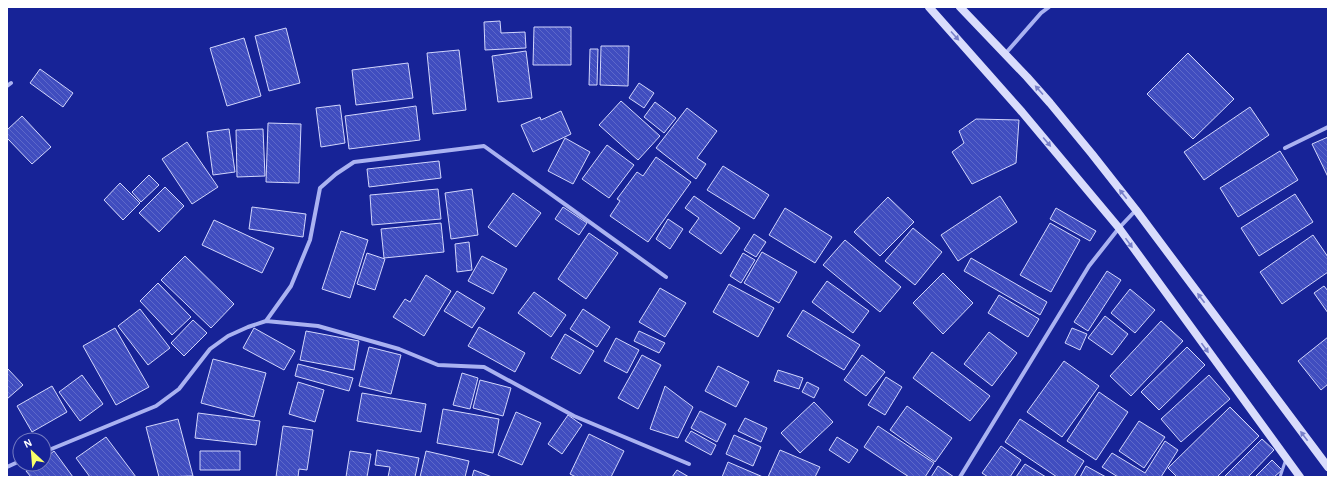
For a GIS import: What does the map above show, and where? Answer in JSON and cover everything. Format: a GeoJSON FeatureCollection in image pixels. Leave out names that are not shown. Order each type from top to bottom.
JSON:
{"type":"FeatureCollection","features":[{"type":"Feature","properties":{"kind":"main road"},"geometry":{"type":"LineString","coordinates":[[929,7],[1000,86],[1119,228],[1300,477]]}},
{"type":"Feature","properties":{"kind":"main road"},"geometry":{"type":"LineString","coordinates":[[960,7],[1050,103],[1136,210],[1328,467]]}},
{"type":"Feature","properties":{"kind":"street"},"geometry":{"type":"LineString","coordinates":[[1005,54],[1041,13],[1050,7]]}},
{"type":"Feature","properties":{"kind":"street"},"geometry":{"type":"LineString","coordinates":[[1285,148],[1328,126]]}},
{"type":"Feature","properties":{"kind":"street"},"geometry":{"type":"LineString","coordinates":[[266,321],[291,286],[310,240],[320,188],[336,174],[354,162],[484,146],[666,277]]}},
{"type":"Feature","properties":{"kind":"street"},"geometry":{"type":"LineString","coordinates":[[960,477],[1089,266],[1119,228],[1136,210]]}},
{"type":"Feature","properties":{"kind":"street"},"geometry":{"type":"LineString","coordinates":[[52,449],[156,406],[179,389],[210,349],[228,336],[266,321],[318,326],[399,349],[438,365],[484,367],[574,416],[688,464]]}},
{"type":"Feature","properties":{"kind":"lane"},"geometry":{"type":"LineString","coordinates":[[1280,477],[1286,459]]}},
{"type":"Feature","properties":{"kind":"building"},"geometry":{"type":"Polygon","coordinates":[[[500,21],[501,33],[525,32],[526,48],[485,50],[484,22],[500,21]]]}},
{"type":"Feature","properties":{"kind":"building"},"geometry":{"type":"Polygon","coordinates":[[[534,27],[571,27],[571,65],[533,65],[534,27]]]}},
{"type":"Feature","properties":{"kind":"building"},"geometry":{"type":"Polygon","coordinates":[[[286,28],[300,83],[269,91],[255,36],[286,28]]]}},
{"type":"Feature","properties":{"kind":"building"},"geometry":{"type":"Polygon","coordinates":[[[244,38],[261,96],[227,106],[210,48],[244,38]]]}},
{"type":"Feature","properties":{"kind":"building"},"geometry":{"type":"Polygon","coordinates":[[[601,46],[629,46],[628,86],[600,85],[601,46]]]}},
{"type":"Feature","properties":{"kind":"building"},"geometry":{"type":"Polygon","coordinates":[[[590,49],[598,49],[597,85],[589,85],[590,49]]]}},
{"type":"Feature","properties":{"kind":"building"},"geometry":{"type":"Polygon","coordinates":[[[459,50],[466,110],[433,114],[427,53],[459,50]]]}},
{"type":"Feature","properties":{"kind":"building"},"geometry":{"type":"Polygon","coordinates":[[[526,51],[532,98],[498,102],[492,56],[526,51]]]}},
{"type":"Feature","properties":{"kind":"building"},"geometry":{"type":"Polygon","coordinates":[[[1188,53],[1234,99],[1193,139],[1147,94],[1188,53]]]}},
{"type":"Feature","properties":{"kind":"building"},"geometry":{"type":"Polygon","coordinates":[[[408,63],[413,98],[356,105],[352,70],[408,63]]]}},
{"type":"Feature","properties":{"kind":"building"},"geometry":{"type":"Polygon","coordinates":[[[40,69],[73,93],[63,107],[30,83],[40,69]]]}},
{"type":"Feature","properties":{"kind":"building"},"geometry":{"type":"Polygon","coordinates":[[[639,83],[654,93],[644,108],[629,98],[639,83]]]}},
{"type":"Feature","properties":{"kind":"building"},"geometry":{"type":"Polygon","coordinates":[[[621,101],[660,136],[638,160],[599,125],[621,101]]]}},
{"type":"Feature","properties":{"kind":"building"},"geometry":{"type":"Polygon","coordinates":[[[655,102],[676,118],[664,133],[644,117],[655,102]]]}},
{"type":"Feature","properties":{"kind":"building"},"geometry":{"type":"Polygon","coordinates":[[[340,105],[345,143],[321,147],[316,108],[340,105]]]}},
{"type":"Feature","properties":{"kind":"building"},"geometry":{"type":"Polygon","coordinates":[[[416,106],[420,140],[349,149],[345,116],[416,106]]]}},
{"type":"Feature","properties":{"kind":"building"},"geometry":{"type":"Polygon","coordinates":[[[1250,107],[1269,135],[1204,180],[1184,152],[1250,107]]]}},
{"type":"Feature","properties":{"kind":"building"},"geometry":{"type":"Polygon","coordinates":[[[687,108],[717,131],[697,158],[706,164],[696,179],[656,148],[687,108]]]}},
{"type":"Feature","properties":{"kind":"building"},"geometry":{"type":"Polygon","coordinates":[[[561,111],[571,134],[533,152],[521,125],[540,117],[541,120],[561,111]]]}},
{"type":"Feature","properties":{"kind":"building"},"geometry":{"type":"Polygon","coordinates":[[[22,116],[51,147],[32,164],[7,138],[7,130],[22,116]]]}},
{"type":"Feature","properties":{"kind":"building"},"geometry":{"type":"Polygon","coordinates":[[[976,119],[1019,120],[1016,163],[972,184],[952,152],[964,143],[959,131],[976,119]]]}},
{"type":"Feature","properties":{"kind":"building"},"geometry":{"type":"Polygon","coordinates":[[[268,123],[301,124],[299,183],[266,182],[268,123]]]}},
{"type":"Feature","properties":{"kind":"building"},"geometry":{"type":"Polygon","coordinates":[[[229,129],[235,172],[213,175],[207,132],[229,129]]]}},
{"type":"Feature","properties":{"kind":"building"},"geometry":{"type":"Polygon","coordinates":[[[263,129],[265,176],[237,177],[236,130],[263,129]]]}},
{"type":"Feature","properties":{"kind":"building"},"geometry":{"type":"Polygon","coordinates":[[[1328,137],[1328,177],[1312,144],[1328,137]]]}},
{"type":"Feature","properties":{"kind":"building"},"geometry":{"type":"Polygon","coordinates":[[[565,138],[590,152],[573,184],[548,171],[565,138]]]}},
{"type":"Feature","properties":{"kind":"building"},"geometry":{"type":"Polygon","coordinates":[[[187,142],[218,187],[192,204],[162,159],[187,142]]]}},
{"type":"Feature","properties":{"kind":"building"},"geometry":{"type":"Polygon","coordinates":[[[607,145],[634,165],[609,198],[582,179],[607,145]]]}},
{"type":"Feature","properties":{"kind":"building"},"geometry":{"type":"Polygon","coordinates":[[[1280,151],[1298,180],[1238,217],[1220,188],[1280,151]]]}},
{"type":"Feature","properties":{"kind":"building"},"geometry":{"type":"Polygon","coordinates":[[[656,157],[691,182],[648,242],[610,216],[620,201],[617,199],[637,172],[643,176],[656,157]]]}},
{"type":"Feature","properties":{"kind":"building"},"geometry":{"type":"Polygon","coordinates":[[[439,161],[441,178],[369,187],[367,169],[439,161]]]}},
{"type":"Feature","properties":{"kind":"building"},"geometry":{"type":"Polygon","coordinates":[[[723,166],[769,195],[754,219],[707,190],[723,166]]]}},
{"type":"Feature","properties":{"kind":"building"},"geometry":{"type":"Polygon","coordinates":[[[149,175],[159,185],[141,202],[132,192],[149,175]]]}},
{"type":"Feature","properties":{"kind":"building"},"geometry":{"type":"Polygon","coordinates":[[[120,183],[140,203],[123,220],[104,200],[120,183]]]}},
{"type":"Feature","properties":{"kind":"building"},"geometry":{"type":"Polygon","coordinates":[[[165,187],[184,206],[159,232],[139,213],[165,187]]]}},
{"type":"Feature","properties":{"kind":"building"},"geometry":{"type":"Polygon","coordinates":[[[438,189],[441,219],[372,225],[370,195],[438,189]]]}},
{"type":"Feature","properties":{"kind":"building"},"geometry":{"type":"Polygon","coordinates":[[[472,189],[478,235],[451,239],[445,193],[472,189]]]}},
{"type":"Feature","properties":{"kind":"building"},"geometry":{"type":"Polygon","coordinates":[[[513,193],[541,213],[516,247],[488,227],[513,193]]]}},
{"type":"Feature","properties":{"kind":"building"},"geometry":{"type":"Polygon","coordinates":[[[1295,194],[1313,222],[1259,256],[1241,228],[1295,194]]]}},
{"type":"Feature","properties":{"kind":"building"},"geometry":{"type":"Polygon","coordinates":[[[694,196],[740,228],[721,254],[689,232],[699,218],[685,208],[694,196]]]}},
{"type":"Feature","properties":{"kind":"building"},"geometry":{"type":"Polygon","coordinates":[[[1000,196],[1017,222],[958,261],[941,235],[1000,196]]]}},
{"type":"Feature","properties":{"kind":"building"},"geometry":{"type":"Polygon","coordinates":[[[888,197],[914,222],[880,256],[854,232],[888,197]]]}},
{"type":"Feature","properties":{"kind":"building"},"geometry":{"type":"Polygon","coordinates":[[[252,207],[306,214],[303,237],[249,229],[252,207]]]}},
{"type":"Feature","properties":{"kind":"building"},"geometry":{"type":"Polygon","coordinates":[[[563,207],[587,223],[579,235],[555,219],[563,207]]]}},
{"type":"Feature","properties":{"kind":"building"},"geometry":{"type":"Polygon","coordinates":[[[785,208],[832,237],[815,263],[769,235],[785,208]]]}},
{"type":"Feature","properties":{"kind":"building"},"geometry":{"type":"Polygon","coordinates":[[[1056,208],[1096,231],[1090,241],[1050,219],[1056,208]]]}},
{"type":"Feature","properties":{"kind":"building"},"geometry":{"type":"Polygon","coordinates":[[[668,219],[683,229],[670,249],[656,239],[668,219]]]}},
{"type":"Feature","properties":{"kind":"building"},"geometry":{"type":"Polygon","coordinates":[[[214,220],[274,248],[262,273],[202,245],[214,220]]]}},
{"type":"Feature","properties":{"kind":"building"},"geometry":{"type":"Polygon","coordinates":[[[441,223],[444,252],[384,258],[381,229],[441,223]]]}},
{"type":"Feature","properties":{"kind":"building"},"geometry":{"type":"Polygon","coordinates":[[[1050,223],[1080,240],[1051,292],[1020,275],[1050,223]]]}},
{"type":"Feature","properties":{"kind":"building"},"geometry":{"type":"Polygon","coordinates":[[[913,228],[942,252],[915,285],[885,261],[913,228]]]}},
{"type":"Feature","properties":{"kind":"building"},"geometry":{"type":"Polygon","coordinates":[[[341,231],[368,240],[350,298],[322,289],[341,231]]]}},
{"type":"Feature","properties":{"kind":"building"},"geometry":{"type":"Polygon","coordinates":[[[589,233],[618,253],[586,299],[558,279],[589,233]]]}},
{"type":"Feature","properties":{"kind":"building"},"geometry":{"type":"Polygon","coordinates":[[[754,234],[766,242],[756,257],[744,250],[754,234]]]}},
{"type":"Feature","properties":{"kind":"building"},"geometry":{"type":"Polygon","coordinates":[[[1313,235],[1328,257],[1328,272],[1282,304],[1260,272],[1313,235]]]}},
{"type":"Feature","properties":{"kind":"building"},"geometry":{"type":"Polygon","coordinates":[[[845,240],[901,287],[880,312],[823,265],[845,240]]]}},
{"type":"Feature","properties":{"kind":"building"},"geometry":{"type":"Polygon","coordinates":[[[469,242],[472,270],[457,272],[455,244],[469,242]]]}},
{"type":"Feature","properties":{"kind":"building"},"geometry":{"type":"Polygon","coordinates":[[[762,252],[797,272],[779,303],[744,283],[762,252]]]}},
{"type":"Feature","properties":{"kind":"building"},"geometry":{"type":"Polygon","coordinates":[[[367,253],[385,259],[375,290],[357,284],[367,253]]]}},
{"type":"Feature","properties":{"kind":"building"},"geometry":{"type":"Polygon","coordinates":[[[743,253],[755,260],[741,283],[730,276],[743,253]]]}},
{"type":"Feature","properties":{"kind":"building"},"geometry":{"type":"Polygon","coordinates":[[[185,256],[234,304],[211,328],[161,280],[185,256]]]}},
{"type":"Feature","properties":{"kind":"building"},"geometry":{"type":"Polygon","coordinates":[[[482,256],[507,269],[493,294],[468,281],[482,256]]]}},
{"type":"Feature","properties":{"kind":"building"},"geometry":{"type":"Polygon","coordinates":[[[971,258],[1047,302],[1040,315],[964,271],[971,258]]]}},
{"type":"Feature","properties":{"kind":"building"},"geometry":{"type":"Polygon","coordinates":[[[1107,271],[1121,280],[1088,331],[1074,322],[1107,271]]]}},
{"type":"Feature","properties":{"kind":"building"},"geometry":{"type":"Polygon","coordinates":[[[943,273],[973,303],[943,334],[913,303],[943,273]]]}},
{"type":"Feature","properties":{"kind":"building"},"geometry":{"type":"Polygon","coordinates":[[[426,275],[451,291],[424,336],[393,317],[405,299],[410,302],[426,275]]]}},
{"type":"Feature","properties":{"kind":"building"},"geometry":{"type":"Polygon","coordinates":[[[827,281],[869,311],[853,333],[812,302],[827,281]]]}},
{"type":"Feature","properties":{"kind":"building"},"geometry":{"type":"Polygon","coordinates":[[[158,283],[191,317],[172,335],[140,301],[158,283]]]}},
{"type":"Feature","properties":{"kind":"building"},"geometry":{"type":"Polygon","coordinates":[[[729,284],[774,308],[758,337],[713,312],[729,284]]]}},
{"type":"Feature","properties":{"kind":"building"},"geometry":{"type":"Polygon","coordinates":[[[1324,286],[1328,291],[1328,313],[1314,293],[1324,286]]]}},
{"type":"Feature","properties":{"kind":"building"},"geometry":{"type":"Polygon","coordinates":[[[660,288],[686,303],[665,337],[639,322],[660,288]]]}},
{"type":"Feature","properties":{"kind":"building"},"geometry":{"type":"Polygon","coordinates":[[[1130,289],[1155,310],[1135,333],[1111,313],[1130,289]]]}},
{"type":"Feature","properties":{"kind":"building"},"geometry":{"type":"Polygon","coordinates":[[[457,291],[485,308],[472,328],[444,311],[457,291]]]}},
{"type":"Feature","properties":{"kind":"building"},"geometry":{"type":"Polygon","coordinates":[[[534,292],[566,315],[551,337],[518,313],[534,292]]]}},
{"type":"Feature","properties":{"kind":"building"},"geometry":{"type":"Polygon","coordinates":[[[999,295],[1039,319],[1028,337],[988,313],[999,295]]]}},
{"type":"Feature","properties":{"kind":"building"},"geometry":{"type":"Polygon","coordinates":[[[140,309],[170,348],[148,365],[118,326],[140,309]]]}},
{"type":"Feature","properties":{"kind":"building"},"geometry":{"type":"Polygon","coordinates":[[[583,309],[610,327],[597,347],[570,329],[583,309]]]}},
{"type":"Feature","properties":{"kind":"building"},"geometry":{"type":"Polygon","coordinates":[[[803,310],[860,345],[844,370],[787,336],[803,310]]]}},
{"type":"Feature","properties":{"kind":"building"},"geometry":{"type":"Polygon","coordinates":[[[1105,316],[1128,334],[1112,355],[1088,338],[1105,316]]]}},
{"type":"Feature","properties":{"kind":"building"},"geometry":{"type":"Polygon","coordinates":[[[193,320],[207,333],[184,356],[171,343],[193,320]]]}},
{"type":"Feature","properties":{"kind":"building"},"geometry":{"type":"Polygon","coordinates":[[[1161,321],[1183,341],[1131,396],[1110,376],[1161,321]]]}},
{"type":"Feature","properties":{"kind":"building"},"geometry":{"type":"Polygon","coordinates":[[[479,327],[525,353],[515,372],[468,346],[479,327]]]}},
{"type":"Feature","properties":{"kind":"building"},"geometry":{"type":"Polygon","coordinates":[[[115,328],[149,387],[116,405],[83,346],[115,328]]]}},
{"type":"Feature","properties":{"kind":"building"},"geometry":{"type":"Polygon","coordinates":[[[254,328],[295,351],[284,370],[243,348],[254,328]]]}},
{"type":"Feature","properties":{"kind":"building"},"geometry":{"type":"Polygon","coordinates":[[[1072,328],[1087,334],[1080,350],[1065,343],[1072,328]]]}},
{"type":"Feature","properties":{"kind":"building"},"geometry":{"type":"Polygon","coordinates":[[[306,331],[359,341],[354,370],[300,360],[306,331]]]}},
{"type":"Feature","properties":{"kind":"building"},"geometry":{"type":"Polygon","coordinates":[[[639,331],[665,343],[659,353],[634,341],[639,331]]]}},
{"type":"Feature","properties":{"kind":"building"},"geometry":{"type":"Polygon","coordinates":[[[989,332],[1017,353],[992,386],[964,364],[989,332]]]}},
{"type":"Feature","properties":{"kind":"building"},"geometry":{"type":"Polygon","coordinates":[[[565,334],[594,351],[580,374],[551,358],[565,334]]]}},
{"type":"Feature","properties":{"kind":"building"},"geometry":{"type":"Polygon","coordinates":[[[1328,337],[1328,384],[1321,390],[1298,361],[1328,337]]]}},
{"type":"Feature","properties":{"kind":"building"},"geometry":{"type":"Polygon","coordinates":[[[616,338],[639,350],[627,373],[604,361],[616,338]]]}},
{"type":"Feature","properties":{"kind":"building"},"geometry":{"type":"Polygon","coordinates":[[[369,347],[401,355],[391,394],[359,386],[369,347]]]}},
{"type":"Feature","properties":{"kind":"building"},"geometry":{"type":"Polygon","coordinates":[[[1187,347],[1205,365],[1159,410],[1141,392],[1187,347]]]}},
{"type":"Feature","properties":{"kind":"building"},"geometry":{"type":"Polygon","coordinates":[[[932,352],[990,396],[970,421],[913,378],[932,352]]]}},
{"type":"Feature","properties":{"kind":"building"},"geometry":{"type":"Polygon","coordinates":[[[642,355],[661,365],[638,409],[618,398],[642,355]]]}},
{"type":"Feature","properties":{"kind":"building"},"geometry":{"type":"Polygon","coordinates":[[[862,355],[885,372],[866,396],[844,380],[862,355]]]}},
{"type":"Feature","properties":{"kind":"building"},"geometry":{"type":"Polygon","coordinates":[[[213,359],[266,373],[254,417],[201,403],[213,359]]]}},
{"type":"Feature","properties":{"kind":"building"},"geometry":{"type":"Polygon","coordinates":[[[1064,361],[1099,386],[1062,437],[1027,412],[1064,361]]]}},
{"type":"Feature","properties":{"kind":"building"},"geometry":{"type":"Polygon","coordinates":[[[298,364],[353,378],[349,391],[295,376],[298,364]]]}},
{"type":"Feature","properties":{"kind":"building"},"geometry":{"type":"Polygon","coordinates":[[[718,366],[749,382],[736,407],[705,391],[718,366]]]}},
{"type":"Feature","properties":{"kind":"building"},"geometry":{"type":"Polygon","coordinates":[[[7,368],[23,385],[7,399],[7,368]]]}},
{"type":"Feature","properties":{"kind":"building"},"geometry":{"type":"Polygon","coordinates":[[[778,370],[803,378],[799,389],[774,381],[778,370]]]}},
{"type":"Feature","properties":{"kind":"building"},"geometry":{"type":"Polygon","coordinates":[[[462,373],[478,378],[470,409],[453,405],[462,373]]]}},
{"type":"Feature","properties":{"kind":"building"},"geometry":{"type":"Polygon","coordinates":[[[82,375],[103,404],[80,421],[59,392],[82,375]]]}},
{"type":"Feature","properties":{"kind":"building"},"geometry":{"type":"Polygon","coordinates":[[[1209,375],[1230,399],[1181,442],[1161,419],[1209,375]]]}},
{"type":"Feature","properties":{"kind":"building"},"geometry":{"type":"Polygon","coordinates":[[[886,377],[902,387],[885,415],[868,405],[886,377]]]}},
{"type":"Feature","properties":{"kind":"building"},"geometry":{"type":"Polygon","coordinates":[[[480,380],[511,388],[503,416],[473,408],[480,380]]]}},
{"type":"Feature","properties":{"kind":"building"},"geometry":{"type":"Polygon","coordinates":[[[298,382],[324,390],[315,422],[289,414],[298,382]]]}},
{"type":"Feature","properties":{"kind":"building"},"geometry":{"type":"Polygon","coordinates":[[[807,382],[819,388],[814,398],[802,392],[807,382]]]}},
{"type":"Feature","properties":{"kind":"building"},"geometry":{"type":"Polygon","coordinates":[[[52,386],[67,412],[32,432],[17,406],[52,386]]]}},
{"type":"Feature","properties":{"kind":"building"},"geometry":{"type":"Polygon","coordinates":[[[665,386],[693,407],[678,438],[650,429],[665,386]]]}},
{"type":"Feature","properties":{"kind":"building"},"geometry":{"type":"Polygon","coordinates":[[[1099,392],[1128,412],[1096,460],[1067,441],[1099,392]]]}},
{"type":"Feature","properties":{"kind":"building"},"geometry":{"type":"Polygon","coordinates":[[[362,393],[426,404],[421,432],[357,421],[362,393]]]}},
{"type":"Feature","properties":{"kind":"building"},"geometry":{"type":"Polygon","coordinates":[[[814,402],[833,422],[800,453],[781,433],[814,402]]]}},
{"type":"Feature","properties":{"kind":"building"},"geometry":{"type":"Polygon","coordinates":[[[907,406],[952,438],[935,462],[890,430],[907,406]]]}},
{"type":"Feature","properties":{"kind":"building"},"geometry":{"type":"Polygon","coordinates":[[[1230,407],[1259,436],[1217,477],[1177,477],[1168,468],[1230,407]]]}},
{"type":"Feature","properties":{"kind":"building"},"geometry":{"type":"Polygon","coordinates":[[[443,409],[499,419],[493,453],[437,443],[443,409]]]}},
{"type":"Feature","properties":{"kind":"building"},"geometry":{"type":"Polygon","coordinates":[[[700,411],[726,424],[717,442],[691,428],[700,411]]]}},
{"type":"Feature","properties":{"kind":"building"},"geometry":{"type":"Polygon","coordinates":[[[516,412],[541,423],[522,465],[498,455],[516,412]]]}},
{"type":"Feature","properties":{"kind":"building"},"geometry":{"type":"Polygon","coordinates":[[[198,413],[260,421],[256,445],[195,438],[198,413]]]}},
{"type":"Feature","properties":{"kind":"building"},"geometry":{"type":"Polygon","coordinates":[[[568,415],[582,425],[562,454],[548,444],[568,415]]]}},
{"type":"Feature","properties":{"kind":"building"},"geometry":{"type":"Polygon","coordinates":[[[745,418],[767,428],[761,442],[738,431],[745,418]]]}},
{"type":"Feature","properties":{"kind":"building"},"geometry":{"type":"Polygon","coordinates":[[[178,419],[193,476],[159,477],[146,427],[178,419]]]}},
{"type":"Feature","properties":{"kind":"building"},"geometry":{"type":"Polygon","coordinates":[[[1020,419],[1084,461],[1074,477],[1057,477],[1005,442],[1020,419]]]}},
{"type":"Feature","properties":{"kind":"building"},"geometry":{"type":"Polygon","coordinates":[[[1139,421],[1165,437],[1144,468],[1119,451],[1139,421]]]}},
{"type":"Feature","properties":{"kind":"building"},"geometry":{"type":"Polygon","coordinates":[[[283,426],[313,430],[307,470],[299,469],[298,477],[276,477],[283,426]]]}},
{"type":"Feature","properties":{"kind":"building"},"geometry":{"type":"Polygon","coordinates":[[[878,426],[934,463],[925,477],[909,477],[864,447],[878,426]]]}},
{"type":"Feature","properties":{"kind":"building"},"geometry":{"type":"Polygon","coordinates":[[[691,431],[716,445],[711,455],[685,441],[691,431]]]}},
{"type":"Feature","properties":{"kind":"building"},"geometry":{"type":"Polygon","coordinates":[[[589,434],[624,451],[611,477],[576,477],[570,474],[589,434]]]}},
{"type":"Feature","properties":{"kind":"building"},"geometry":{"type":"Polygon","coordinates":[[[734,435],[761,447],[753,466],[726,454],[734,435]]]}},
{"type":"Feature","properties":{"kind":"building"},"geometry":{"type":"Polygon","coordinates":[[[106,437],[136,477],[90,477],[76,458],[106,437]]]}},
{"type":"Feature","properties":{"kind":"building"},"geometry":{"type":"Polygon","coordinates":[[[837,437],[858,450],[849,463],[829,450],[837,437]]]}},
{"type":"Feature","properties":{"kind":"building"},"geometry":{"type":"Polygon","coordinates":[[[1262,439],[1274,450],[1248,477],[1224,477],[1262,439]]]}},
{"type":"Feature","properties":{"kind":"building"},"geometry":{"type":"Polygon","coordinates":[[[1165,441],[1178,450],[1161,477],[1118,477],[1102,467],[1112,453],[1145,473],[1165,441]]]}},
{"type":"Feature","properties":{"kind":"building"},"geometry":{"type":"Polygon","coordinates":[[[1001,446],[1021,460],[1010,477],[988,477],[982,473],[1001,446]]]}},
{"type":"Feature","properties":{"kind":"building"},"geometry":{"type":"Polygon","coordinates":[[[377,450],[419,458],[415,477],[388,477],[390,467],[375,465],[377,450]]]}},
{"type":"Feature","properties":{"kind":"building"},"geometry":{"type":"Polygon","coordinates":[[[780,450],[820,467],[815,477],[768,477],[780,450]]]}},
{"type":"Feature","properties":{"kind":"building"},"geometry":{"type":"Polygon","coordinates":[[[54,451],[73,477],[31,477],[27,472],[52,472],[52,453],[54,451]]]}},
{"type":"Feature","properties":{"kind":"building"},"geometry":{"type":"Polygon","coordinates":[[[200,451],[240,451],[240,470],[200,470],[200,451]]]}},
{"type":"Feature","properties":{"kind":"building"},"geometry":{"type":"Polygon","coordinates":[[[350,451],[371,454],[367,477],[346,477],[350,451]]]}},
{"type":"Feature","properties":{"kind":"building"},"geometry":{"type":"Polygon","coordinates":[[[426,451],[469,461],[465,477],[420,477],[426,451]]]}},
{"type":"Feature","properties":{"kind":"building"},"geometry":{"type":"Polygon","coordinates":[[[1272,460],[1282,470],[1274,477],[1255,477],[1272,460]]]}},
{"type":"Feature","properties":{"kind":"building"},"geometry":{"type":"Polygon","coordinates":[[[728,462],[763,477],[722,477],[728,462]]]}},
{"type":"Feature","properties":{"kind":"building"},"geometry":{"type":"Polygon","coordinates":[[[1025,464],[1046,477],[1016,477],[1025,464]]]}},
{"type":"Feature","properties":{"kind":"building"},"geometry":{"type":"Polygon","coordinates":[[[938,466],[954,477],[931,477],[938,466]]]}},
{"type":"Feature","properties":{"kind":"building"},"geometry":{"type":"Polygon","coordinates":[[[1086,466],[1106,477],[1080,477],[1086,466]]]}},
{"type":"Feature","properties":{"kind":"building"},"geometry":{"type":"Polygon","coordinates":[[[474,470],[492,477],[472,477],[474,470]]]}},
{"type":"Feature","properties":{"kind":"building"},"geometry":{"type":"Polygon","coordinates":[[[677,470],[689,477],[672,477],[677,470]]]}}]}
